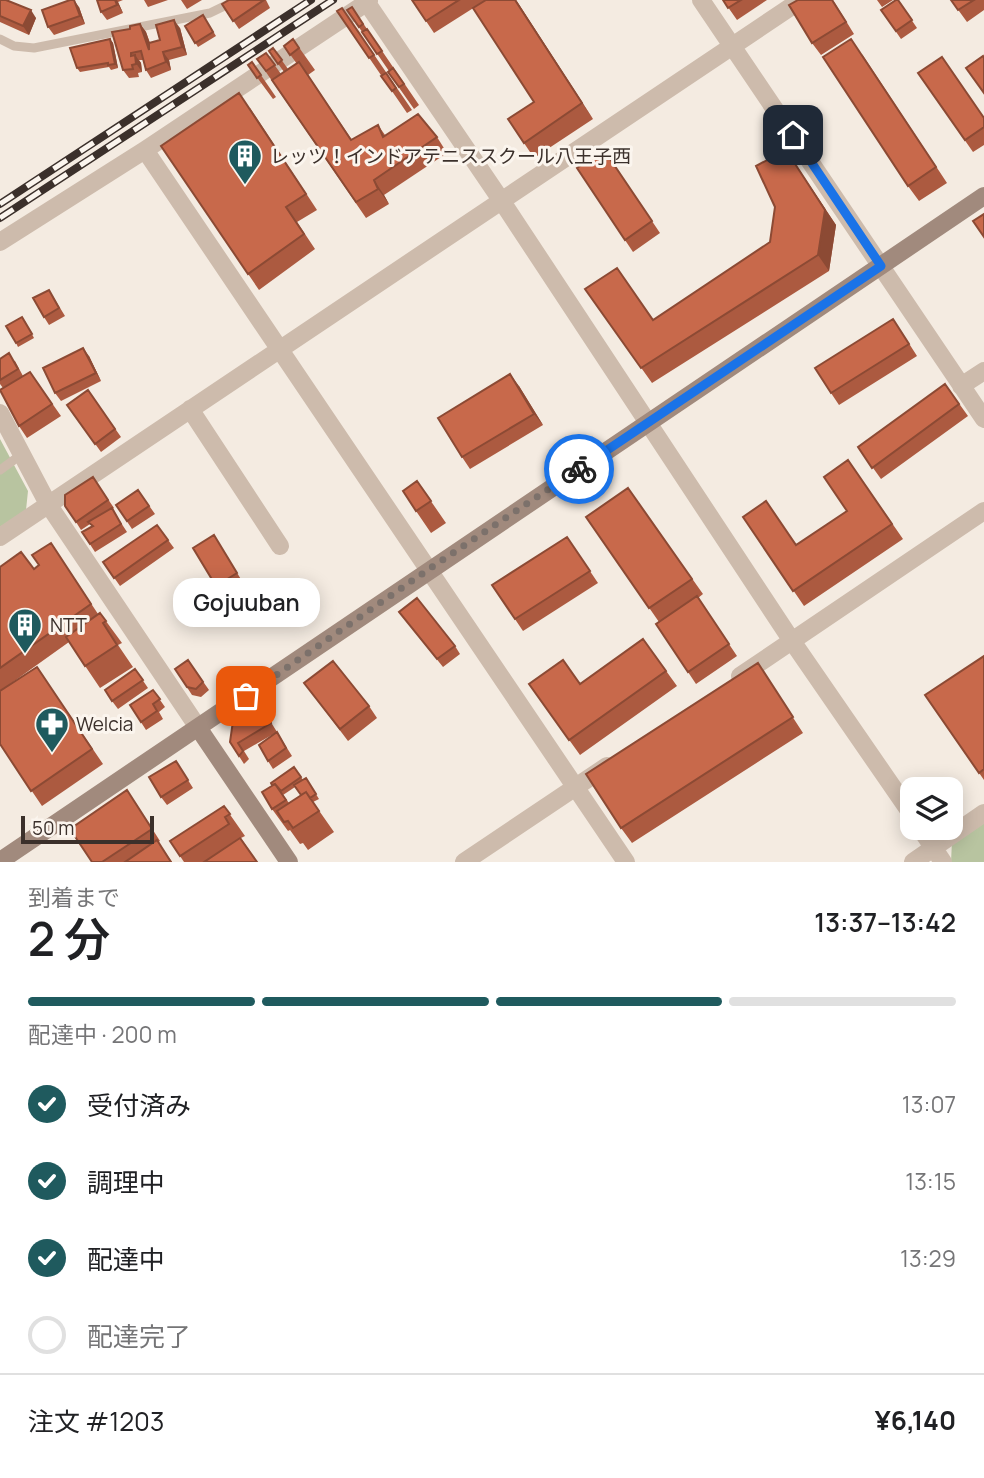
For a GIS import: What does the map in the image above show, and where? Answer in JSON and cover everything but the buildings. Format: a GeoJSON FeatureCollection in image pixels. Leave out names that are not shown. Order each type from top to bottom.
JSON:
{"type":"FeatureCollection","features":[{"type":"Feature","properties":{"kind":"street"},"geometry":{"type":"LineString","coordinates":[[701,0],[984,419]]}},
{"type":"Feature","properties":{"kind":"street"},"geometry":{"type":"LineString","coordinates":[[0,537],[801,0]]}},
{"type":"Feature","properties":{"kind":"street"},"geometry":{"type":"LineString","coordinates":[[0,242],[145,150],[369,1],[792,641],[900,798]]}},
{"type":"Feature","properties":{"kind":"street"},"geometry":{"type":"LineString","coordinates":[[145,150],[626,862]]}},
{"type":"Feature","properties":{"kind":"street"},"geometry":{"type":"LineString","coordinates":[[0,861],[984,196]]}},
{"type":"Feature","properties":{"kind":"street"},"geometry":{"type":"LineString","coordinates":[[961,386],[984,371]]}},
{"type":"Feature","properties":{"kind":"street"},"geometry":{"type":"LineString","coordinates":[[190,409],[280,545]]}},
{"type":"Feature","properties":{"kind":"street"},"geometry":{"type":"LineString","coordinates":[[0,413],[48,504],[289,862]]}},
{"type":"Feature","properties":{"kind":"street"},"geometry":{"type":"LineString","coordinates":[[724,687],[984,511]]}},
{"type":"Feature","properties":{"kind":"street"},"geometry":{"type":"LineString","coordinates":[[464,862],[621,756]]}},
{"type":"Feature","properties":{"kind":"street"},"geometry":{"type":"LineString","coordinates":[[913,862],[939,855],[984,813]]}},
{"type":"Feature","properties":{"kind":"street"},"geometry":{"type":"LineString","coordinates":[[928,840],[939,855]]}},
{"type":"Feature","properties":{"kind":"lane"},"geometry":{"type":"LineString","coordinates":[[0,39],[14,46],[34,48],[211,13],[237,0]]}},
{"type":"Feature","properties":{"kind":"lane"},"geometry":{"type":"LineString","coordinates":[[0,470],[22,454]]}},
{"type":"Feature","properties":{"kind":"green space"},"geometry":{"type":"Polygon","coordinates":[[[0,439],[28,491],[26,510],[0,527],[0,439]]]}},
{"type":"Feature","properties":{"kind":"green space"},"geometry":{"type":"Polygon","coordinates":[[[984,820],[984,862],[951,862],[952,841],[963,840],[963,834],[984,820]]]}},
{"type":"Feature","properties":{"kind":"railway"},"geometry":{"type":"LineString","coordinates":[[0,204],[311,0]]}},
{"type":"Feature","properties":{"kind":"railway"},"geometry":{"type":"LineString","coordinates":[[0,218],[333,0]]}},
{"type":"Feature","properties":{"kind":"way so far"},"geometry":{"type":"LineString","coordinates":[[246,696],[579,469]]}},
{"type":"Feature","properties":{"kind":"place","name":"レッツ！インドアテニススクール八王子西"},"geometry":{"type":"Point","coordinates":[245,186]}},
{"type":"Feature","properties":{"kind":"place","name":"NTT"},"geometry":{"type":"Point","coordinates":[25,655]}},
{"type":"Feature","properties":{"kind":"place","name":"Gojuuban"},"geometry":{"type":"Point","coordinates":[246,696]}},
{"type":"Feature","properties":{"kind":"place","name":"Welcia"},"geometry":{"type":"Point","coordinates":[52,754]}},
{"type":"Feature","properties":{"kind":"route"},"geometry":{"type":"LineString","coordinates":[[579,469],[881,266],[793,135]]}}]}
